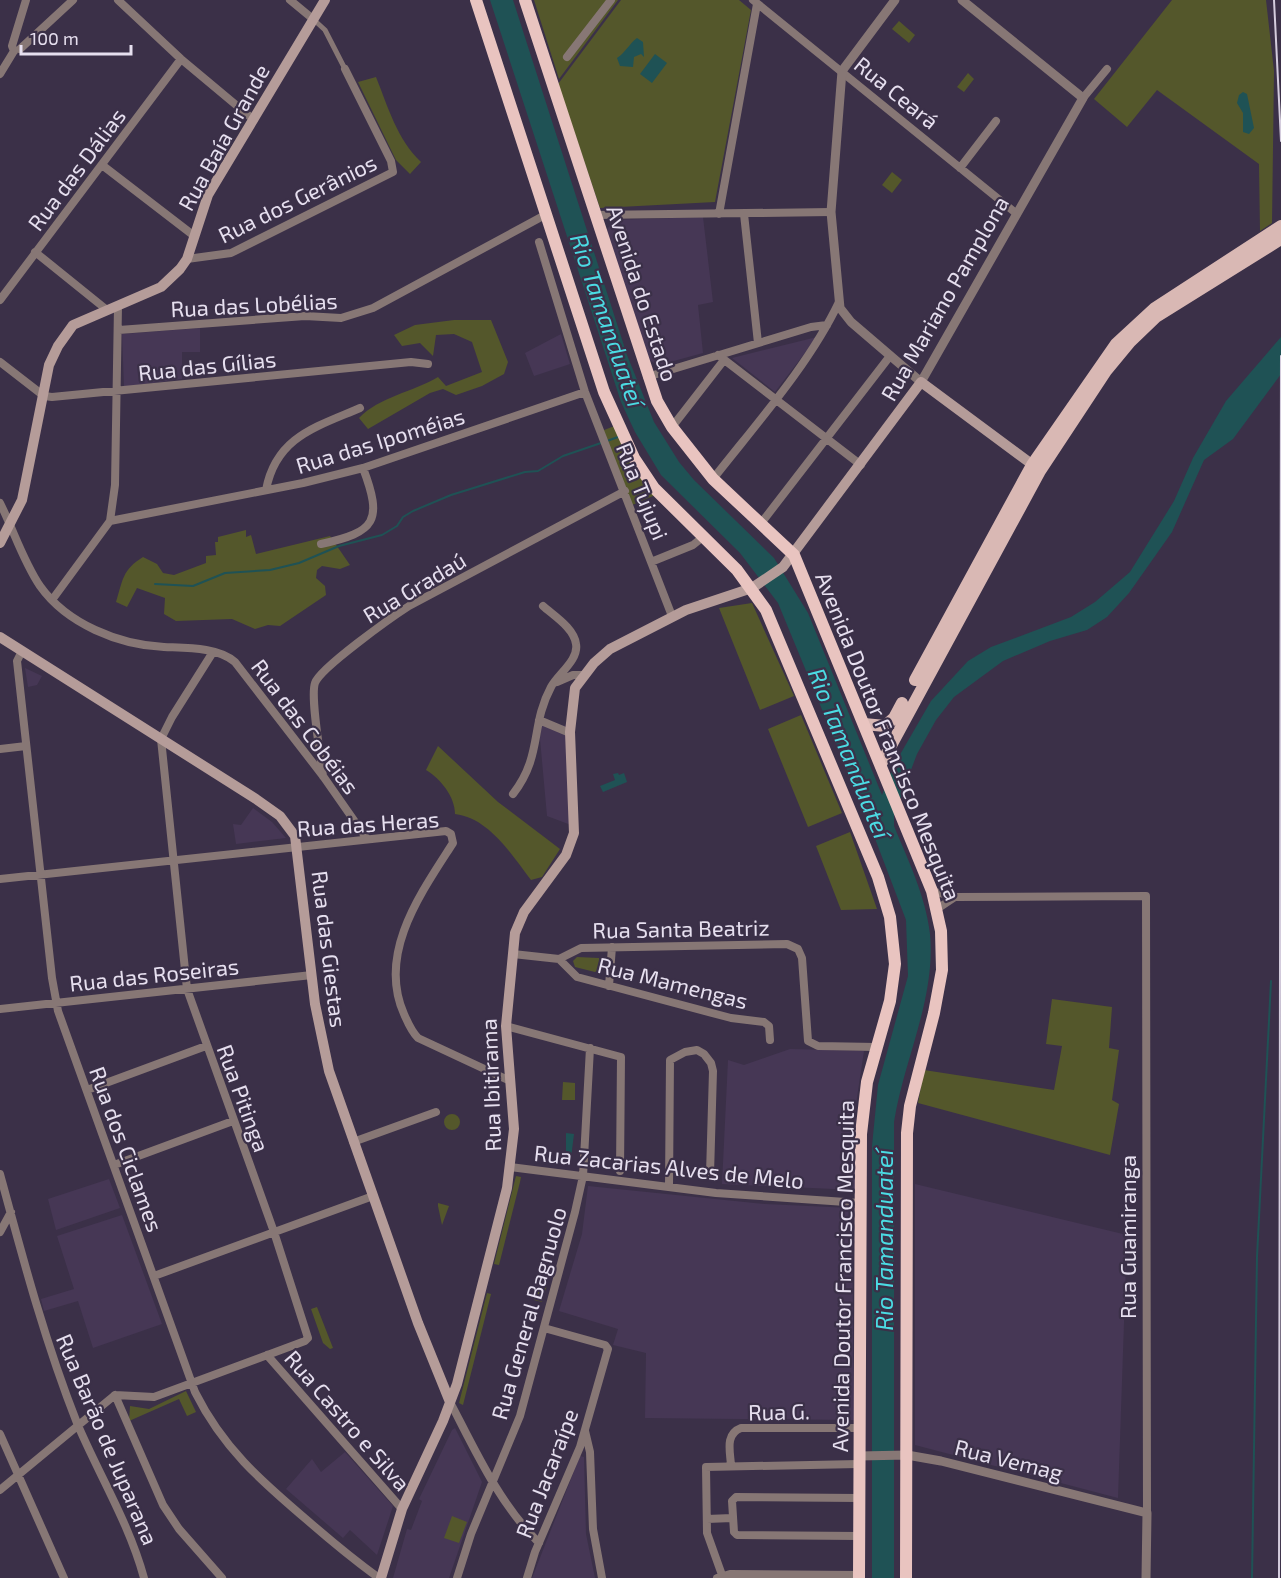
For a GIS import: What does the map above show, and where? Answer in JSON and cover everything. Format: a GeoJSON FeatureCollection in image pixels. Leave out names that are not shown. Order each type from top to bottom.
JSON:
{"type":"FeatureCollection","features":[{"type":"Feature","properties":{"kind":"highway","name":"Avenida Doutor Francisco Mesquita"},"geometry":{"type":"LineString","coordinates":[[476,0],[545,215],[617,425],[654,488],[755,587],[777,634],[884,897],[894,941],[895,964],[890,1001],[876,1047],[864,1106],[860,1203],[859,1428],[862,1459],[859,1498],[859,1577]]}},
{"type":"Feature","properties":{"kind":"highway","name":"Avenida do Estado"},"geometry":{"type":"LineString","coordinates":[[525,0],[647,377],[657,401],[672,427],[713,479],[762,522],[791,559]]}},
{"type":"Feature","properties":{"kind":"highway","name":"Avenida Doutor Francisco Mesquita"},"geometry":{"type":"LineString","coordinates":[[791,559],[864,724],[932,891],[937,909],[942,950],[939,992],[914,1086],[907,1133],[902,1455],[906,1578]]}},
{"type":"Feature","properties":{"kind":"main road","name":"Rua Baía Grande"},"geometry":{"type":"LineString","coordinates":[[0,543],[25,491],[49,365],[65,333],[73,325],[161,287],[172,278],[186,259],[208,195],[325,0]]}},
{"type":"Feature","properties":{"kind":"main road"},"geometry":{"type":"LineString","coordinates":[[864,724],[885,726],[894,718],[1036,468],[1106,371],[1130,342],[1156,317],[1192,289],[1281,226]]}},
{"type":"Feature","properties":{"kind":"main road"},"geometry":{"type":"LineString","coordinates":[[1192,289],[1281,239]]}},
{"type":"Feature","properties":{"kind":"main road","name":"Rua Mariano Pamplona"},"geometry":{"type":"LineString","coordinates":[[755,587],[791,559],[921,382]]}},
{"type":"Feature","properties":{"kind":"main road"},"geometry":{"type":"LineString","coordinates":[[921,382],[1036,468]]}},
{"type":"Feature","properties":{"kind":"main road"},"geometry":{"type":"LineString","coordinates":[[883,770],[1036,468]]}},
{"type":"Feature","properties":{"kind":"main road","name":"Rua Ibitirama"},"geometry":{"type":"LineString","coordinates":[[380,1578],[402,1509],[450,1402],[510,1167],[514,1129],[506,1026],[515,933],[524,912],[558,868],[569,849],[574,833],[570,733],[575,688],[584,675],[610,649],[672,616],[755,587]]}},
{"type":"Feature","properties":{"kind":"main road","name":"Rua das Giestas"},"geometry":{"type":"LineString","coordinates":[[0,637],[271,809],[289,826],[297,846],[312,975],[329,1071],[436,1372],[450,1402]]}},
{"type":"Feature","properties":{"kind":"street"},"geometry":{"type":"LineString","coordinates":[[16,48],[26,0]]}},
{"type":"Feature","properties":{"kind":"street"},"geometry":{"type":"LineString","coordinates":[[0,74],[16,48],[73,0]]}},
{"type":"Feature","properties":{"kind":"street"},"geometry":{"type":"LineString","coordinates":[[118,0],[182,59],[254,120]]}},
{"type":"Feature","properties":{"kind":"street"},"geometry":{"type":"LineString","coordinates":[[290,0],[313,19]]}},
{"type":"Feature","properties":{"kind":"street"},"geometry":{"type":"LineString","coordinates":[[567,57],[611,0]]}},
{"type":"Feature","properties":{"kind":"street"},"geometry":{"type":"LineString","coordinates":[[895,0],[842,71],[831,212],[839,302],[845,316],[921,382]]}},
{"type":"Feature","properties":{"kind":"street"},"geometry":{"type":"LineString","coordinates":[[962,0],[1083,98]]}},
{"type":"Feature","properties":{"kind":"street"},"geometry":{"type":"LineString","coordinates":[[719,214],[755,2]]}},
{"type":"Feature","properties":{"kind":"street","name":"Rua Ceará"},"geometry":{"type":"LineString","coordinates":[[755,2],[1017,214]]}},
{"type":"Feature","properties":{"kind":"street","name":"Rua dos Gerânios"},"geometry":{"type":"LineString","coordinates":[[186,259],[231,253],[393,172],[391,161],[325,30],[313,19]]}},
{"type":"Feature","properties":{"kind":"street","name":"Rua das Dálias"},"geometry":{"type":"LineString","coordinates":[[0,300],[182,59]]}},
{"type":"Feature","properties":{"kind":"street","name":"Rua Mariano Pamplona"},"geometry":{"type":"LineString","coordinates":[[921,382],[1083,98],[1107,69]]}},
{"type":"Feature","properties":{"kind":"street"},"geometry":{"type":"LineString","coordinates":[[960,168],[996,121]]}},
{"type":"Feature","properties":{"kind":"street"},"geometry":{"type":"LineString","coordinates":[[102,165],[193,235]]}},
{"type":"Feature","properties":{"kind":"street"},"geometry":{"type":"LineString","coordinates":[[595,215],[831,212]]}},
{"type":"Feature","properties":{"kind":"street"},"geometry":{"type":"LineString","coordinates":[[744,213],[758,343]]}},
{"type":"Feature","properties":{"kind":"street","name":"Rua das Lobélias"},"geometry":{"type":"LineString","coordinates":[[119,330],[294,317],[350,317],[372,308],[545,215]]}},
{"type":"Feature","properties":{"kind":"street","name":"Rua Tujupi"},"geometry":{"type":"LineString","coordinates":[[539,242],[585,392],[672,616]]}},
{"type":"Feature","properties":{"kind":"street"},"geometry":{"type":"LineString","coordinates":[[36,252],[113,308],[119,330],[115,485],[110,521],[52,600]]}},
{"type":"Feature","properties":{"kind":"street"},"geometry":{"type":"LineString","coordinates":[[713,479],[775,399],[828,323],[839,302]]}},
{"type":"Feature","properties":{"kind":"street"},"geometry":{"type":"LineString","coordinates":[[647,377],[721,358],[758,343],[845,316]]}},
{"type":"Feature","properties":{"kind":"street"},"geometry":{"type":"LineString","coordinates":[[762,522],[890,356]]}},
{"type":"Feature","properties":{"kind":"street"},"geometry":{"type":"LineString","coordinates":[[721,358],[861,465]]}},
{"type":"Feature","properties":{"kind":"street"},"geometry":{"type":"LineString","coordinates":[[672,427],[721,358]]}},
{"type":"Feature","properties":{"kind":"street"},"geometry":{"type":"LineString","coordinates":[[0,362],[44,396]]}},
{"type":"Feature","properties":{"kind":"street","name":"Rua das Gílias"},"geometry":{"type":"LineString","coordinates":[[44,396],[118,392],[411,362],[428,364]]}},
{"type":"Feature","properties":{"kind":"street","name":"Rua das Ipoméias"},"geometry":{"type":"LineString","coordinates":[[110,521],[363,468],[585,392]]}},
{"type":"Feature","properties":{"kind":"street"},"geometry":{"type":"LineString","coordinates":[[266,490],[275,463],[292,441],[312,429],[360,408]]}},
{"type":"Feature","properties":{"kind":"street"},"geometry":{"type":"LineString","coordinates":[[321,544],[359,534],[371,519],[375,504],[363,468]]}},
{"type":"Feature","properties":{"kind":"street","name":"Rua Gradaú"},"geometry":{"type":"LineString","coordinates":[[323,776],[313,690],[321,675],[378,628],[409,606],[625,491]]}},
{"type":"Feature","properties":{"kind":"street","name":"Rua das Cobéias"},"geometry":{"type":"LineString","coordinates":[[0,504],[31,571],[52,600],[82,623],[132,644],[213,652],[235,662],[323,776],[367,838]]}},
{"type":"Feature","properties":{"kind":"street"},"geometry":{"type":"LineString","coordinates":[[651,562],[693,545],[704,537]]}},
{"type":"Feature","properties":{"kind":"street"},"geometry":{"type":"LineString","coordinates":[[513,794],[526,776],[532,762],[539,720],[552,686],[572,658],[577,645],[569,630],[543,606]]}},
{"type":"Feature","properties":{"kind":"street","name":"Rua dos Ciclames"},"geometry":{"type":"LineString","coordinates":[[22,651],[17,661],[56,1003],[192,1382],[209,1419],[239,1458],[279,1496],[380,1578]]}},
{"type":"Feature","properties":{"kind":"street"},"geometry":{"type":"LineString","coordinates":[[161,739],[172,717],[213,652]]}},
{"type":"Feature","properties":{"kind":"street"},"geometry":{"type":"LineString","coordinates":[[552,686],[566,677],[584,675]]}},
{"type":"Feature","properties":{"kind":"street"},"geometry":{"type":"LineString","coordinates":[[539,720],[570,733]]}},
{"type":"Feature","properties":{"kind":"street","name":"Rua Pitinga"},"geometry":{"type":"LineString","coordinates":[[115,1395],[146,1399],[308,1338],[274,1232],[187,989],[161,739]]}},
{"type":"Feature","properties":{"kind":"street"},"geometry":{"type":"LineString","coordinates":[[0,749],[26,746]]}},
{"type":"Feature","properties":{"kind":"street","name":"Rua das Heras"},"geometry":{"type":"LineString","coordinates":[[0,879],[438,830],[451,834],[453,843],[408,916],[395,975],[396,996],[410,1029],[418,1038],[510,1081]]}},
{"type":"Feature","properties":{"kind":"street"},"geometry":{"type":"LineString","coordinates":[[932,891],[955,897]]}},
{"type":"Feature","properties":{"kind":"street","name":"Rua Guamiranga"},"geometry":{"type":"LineString","coordinates":[[955,897],[1146,896],[1146,1578]]}},
{"type":"Feature","properties":{"kind":"street"},"geometry":{"type":"LineString","coordinates":[[937,909],[955,897]]}},
{"type":"Feature","properties":{"kind":"street"},"geometry":{"type":"LineString","coordinates":[[609,986],[612,946]]}},
{"type":"Feature","properties":{"kind":"street","name":"Rua Santa Beatriz"},"geometry":{"type":"LineString","coordinates":[[513,954],[559,959],[581,948],[612,946],[793,946],[798,949],[802,958],[808,1041],[818,1046],[876,1047]]}},
{"type":"Feature","properties":{"kind":"street","name":"Rua Mamengas"},"geometry":{"type":"LineString","coordinates":[[559,959],[573,975],[730,1018],[765,1022],[769,1026],[770,1040]]}},
{"type":"Feature","properties":{"kind":"street","name":"Rua das Roseiras"},"geometry":{"type":"LineString","coordinates":[[0,1009],[312,975]]}},
{"type":"Feature","properties":{"kind":"street"},"geometry":{"type":"LineString","coordinates":[[506,1026],[618,1056],[622,1061],[620,1171]]}},
{"type":"Feature","properties":{"kind":"street"},"geometry":{"type":"LineString","coordinates":[[87,1090],[206,1046]]}},
{"type":"Feature","properties":{"kind":"street","name":"Rua General Bagnuolo"},"geometry":{"type":"LineString","coordinates":[[457,1578],[471,1534],[519,1416],[583,1176],[590,1048]]}},
{"type":"Feature","properties":{"kind":"street"},"geometry":{"type":"LineString","coordinates":[[669,1187],[670,1060],[685,1052],[697,1050],[704,1054],[711,1063],[713,1071],[710,1174]]}},
{"type":"Feature","properties":{"kind":"street"},"geometry":{"type":"LineString","coordinates":[[353,1142],[436,1112]]}},
{"type":"Feature","properties":{"kind":"street"},"geometry":{"type":"LineString","coordinates":[[114,1165],[233,1121]]}},
{"type":"Feature","properties":{"kind":"street","name":"Rua Zacarias Alves de Melo"},"geometry":{"type":"LineString","coordinates":[[510,1167],[669,1187],[860,1203]]}},
{"type":"Feature","properties":{"kind":"street","name":"Rua Barão de Juparana"},"geometry":{"type":"LineString","coordinates":[[0,1174],[36,1310],[78,1425],[133,1541],[144,1578]]}},
{"type":"Feature","properties":{"kind":"street"},"geometry":{"type":"LineString","coordinates":[[154,1276],[373,1196]]}},
{"type":"Feature","properties":{"kind":"street"},"geometry":{"type":"LineString","coordinates":[[0,1232],[10,1212]]}},
{"type":"Feature","properties":{"kind":"street","name":"Rua Jacaraípe"},"geometry":{"type":"LineString","coordinates":[[527,1578],[585,1431],[607,1347],[544,1328]]}},
{"type":"Feature","properties":{"kind":"street","name":"Rua Castro e Silva"},"geometry":{"type":"LineString","coordinates":[[267,1355],[402,1509]]}},
{"type":"Feature","properties":{"kind":"street"},"geometry":{"type":"LineString","coordinates":[[0,1490],[115,1395],[163,1505],[179,1529],[222,1578]]}},
{"type":"Feature","properties":{"kind":"street"},"geometry":{"type":"LineString","coordinates":[[450,1402],[492,1483],[519,1522],[539,1543]]}},
{"type":"Feature","properties":{"kind":"street","name":"Rua G."},"geometry":{"type":"LineString","coordinates":[[731,1465],[730,1437],[734,1431],[741,1428],[859,1428]]}},
{"type":"Feature","properties":{"kind":"street"},"geometry":{"type":"LineString","coordinates":[[585,1431],[590,1452],[593,1529],[602,1578]]}},
{"type":"Feature","properties":{"kind":"street"},"geometry":{"type":"LineString","coordinates":[[0,1434],[64,1578]]}},
{"type":"Feature","properties":{"kind":"street","name":"Rua Vemag"},"geometry":{"type":"LineString","coordinates":[[862,1459],[902,1455],[1146,1513]]}},
{"type":"Feature","properties":{"kind":"street"},"geometry":{"type":"LineString","coordinates":[[859,1577],[720,1577],[709,1541],[705,1468],[862,1459]]}},
{"type":"Feature","properties":{"kind":"street"},"geometry":{"type":"LineString","coordinates":[[859,1498],[736,1497],[732,1499],[732,1518],[734,1532],[737,1535],[859,1536]]}},
{"type":"Feature","properties":{"kind":"street"},"geometry":{"type":"LineString","coordinates":[[707,1519],[732,1518]]}},
{"type":"Feature","properties":{"kind":"shaded area"},"geometry":{"type":"Polygon","coordinates":[[[534,0],[618,0],[559,79],[534,0]]]}},
{"type":"Feature","properties":{"kind":"shaded area"},"geometry":{"type":"Polygon","coordinates":[[[621,0],[739,0],[751,10],[715,202],[600,208],[558,84],[621,0]]]}},
{"type":"Feature","properties":{"kind":"shaded area"},"geometry":{"type":"Polygon","coordinates":[[[1172,0],[1266,0],[1274,71],[1272,223],[1260,231],[1259,164],[1157,90],[1127,127],[1094,99],[1172,0]]]}},
{"type":"Feature","properties":{"kind":"shaded area"},"geometry":{"type":"Polygon","coordinates":[[[899,21],[915,35],[909,43],[892,29],[899,21]]]}},
{"type":"Feature","properties":{"kind":"shaded area"},"geometry":{"type":"Polygon","coordinates":[[[968,73],[974,79],[964,92],[957,87],[968,73]]]}},
{"type":"Feature","properties":{"kind":"shaded area"},"geometry":{"type":"Polygon","coordinates":[[[376,77],[399,133],[421,162],[410,174],[396,160],[358,82],[376,77]]]}},
{"type":"Feature","properties":{"kind":"shaded area"},"geometry":{"type":"Polygon","coordinates":[[[892,172],[902,180],[892,193],[882,185],[892,172]]]}},
{"type":"Feature","properties":{"kind":"shaded area"},"geometry":{"type":"Polygon","coordinates":[[[703,217],[713,302],[698,305],[703,353],[659,365],[646,358],[607,230],[613,220],[703,217]]]}},
{"type":"Feature","properties":{"kind":"shaded area"},"geometry":{"type":"Polygon","coordinates":[[[454,320],[491,320],[508,362],[504,374],[482,386],[456,395],[443,389],[430,393],[368,429],[359,418],[386,400],[438,377],[446,386],[482,372],[472,342],[454,334],[436,335],[433,356],[420,343],[402,346],[394,335],[415,325],[454,320]]]}},
{"type":"Feature","properties":{"kind":"shaded area"},"geometry":{"type":"Polygon","coordinates":[[[200,328],[200,352],[182,352],[182,379],[124,387],[122,334],[200,328]]]}},
{"type":"Feature","properties":{"kind":"shaded area"},"geometry":{"type":"Polygon","coordinates":[[[561,334],[570,364],[534,376],[525,353],[561,334]]]}},
{"type":"Feature","properties":{"kind":"shaded area"},"geometry":{"type":"Polygon","coordinates":[[[817,337],[775,392],[732,358],[817,337]]]}},
{"type":"Feature","properties":{"kind":"shaded area"},"geometry":{"type":"Polygon","coordinates":[[[617,425],[660,493],[630,506],[599,432],[617,425]]]}},
{"type":"Feature","properties":{"kind":"shaded area"},"geometry":{"type":"Polygon","coordinates":[[[246,530],[246,537],[251,535],[256,554],[330,536],[350,565],[340,569],[322,566],[317,570],[316,578],[325,586],[326,595],[280,626],[268,625],[255,629],[232,619],[176,621],[164,614],[165,598],[137,588],[127,607],[116,602],[127,571],[143,557],[157,564],[163,573],[174,575],[206,563],[206,556],[216,555],[215,542],[218,542],[218,537],[246,530]]]}},
{"type":"Feature","properties":{"kind":"shaded area"},"geometry":{"type":"Polygon","coordinates":[[[752,603],[794,696],[760,710],[719,608],[752,603]]]}},
{"type":"Feature","properties":{"kind":"shaded area"},"geometry":{"type":"Polygon","coordinates":[[[25,668],[42,676],[37,685],[28,687],[25,668]]]}},
{"type":"Feature","properties":{"kind":"shaded area"},"geometry":{"type":"Polygon","coordinates":[[[801,715],[842,813],[808,827],[768,729],[801,715]]]}},
{"type":"Feature","properties":{"kind":"shaded area"},"geometry":{"type":"Polygon","coordinates":[[[542,723],[568,726],[571,825],[547,816],[540,739],[542,723]]]}},
{"type":"Feature","properties":{"kind":"shaded area"},"geometry":{"type":"Polygon","coordinates":[[[438,746],[498,802],[560,849],[542,877],[531,880],[489,830],[478,822],[455,814],[453,801],[446,789],[426,770],[438,746]]]}},
{"type":"Feature","properties":{"kind":"shaded area"},"geometry":{"type":"Polygon","coordinates":[[[253,808],[272,822],[286,838],[236,844],[233,824],[241,825],[253,808]]]}},
{"type":"Feature","properties":{"kind":"shaded area"},"geometry":{"type":"Polygon","coordinates":[[[850,832],[877,909],[841,910],[816,846],[850,832]]]}},
{"type":"Feature","properties":{"kind":"shaded area"},"geometry":{"type":"Polygon","coordinates":[[[577,957],[599,958],[601,968],[595,972],[575,967],[573,961],[577,957]]]}},
{"type":"Feature","properties":{"kind":"shaded area"},"geometry":{"type":"Polygon","coordinates":[[[1052,999],[1112,1007],[1109,1048],[1119,1050],[1112,1100],[1119,1104],[1110,1155],[918,1103],[924,1070],[1054,1090],[1062,1046],[1046,1044],[1052,999]]]}},
{"type":"Feature","properties":{"kind":"shaded area"},"geometry":{"type":"Polygon","coordinates":[[[790,1049],[864,1051],[856,1104],[856,1190],[722,1184],[728,1060],[744,1065],[790,1049]]]}},
{"type":"Feature","properties":{"kind":"shaded area"},"geometry":{"type":"Polygon","coordinates":[[[563,1082],[575,1083],[575,1100],[562,1100],[563,1082]]]}},
{"type":"Feature","properties":{"kind":"shaded area"},"geometry":{"type":"Polygon","coordinates":[[[452,1114],[460,1122],[452,1130],[444,1122],[452,1114]]]}},
{"type":"Feature","properties":{"kind":"shaded area"},"geometry":{"type":"Polygon","coordinates":[[[516,1176],[521,1177],[520,1182],[499,1265],[494,1264],[516,1176]]]}},
{"type":"Feature","properties":{"kind":"shaded area"},"geometry":{"type":"Polygon","coordinates":[[[109,1179],[120,1208],[56,1230],[48,1199],[109,1179]]]}},
{"type":"Feature","properties":{"kind":"shaded area"},"geometry":{"type":"Polygon","coordinates":[[[915,1184],[1127,1235],[1118,1498],[915,1445],[915,1184]]]}},
{"type":"Feature","properties":{"kind":"shaded area"},"geometry":{"type":"Polygon","coordinates":[[[588,1186],[765,1204],[852,1208],[854,1420],[645,1418],[646,1353],[613,1345],[618,1329],[559,1311],[582,1234],[588,1186]]]}},
{"type":"Feature","properties":{"kind":"shaded area"},"geometry":{"type":"Polygon","coordinates":[[[438,1203],[449,1206],[442,1225],[438,1206],[438,1203]]]}},
{"type":"Feature","properties":{"kind":"shaded area"},"geometry":{"type":"Polygon","coordinates":[[[122,1215],[162,1324],[93,1348],[78,1301],[44,1311],[41,1299],[74,1289],[57,1236],[122,1215]]]}},
{"type":"Feature","properties":{"kind":"shaded area"},"geometry":{"type":"Polygon","coordinates":[[[539,1282],[547,1285],[542,1302],[534,1300],[539,1282]]]}},
{"type":"Feature","properties":{"kind":"shaded area"},"geometry":{"type":"Polygon","coordinates":[[[487,1293],[491,1294],[463,1405],[459,1403],[487,1293]]]}},
{"type":"Feature","properties":{"kind":"shaded area"},"geometry":{"type":"Polygon","coordinates":[[[317,1307],[333,1348],[330,1349],[323,1343],[311,1309],[317,1307]]]}},
{"type":"Feature","properties":{"kind":"shaded area"},"geometry":{"type":"Polygon","coordinates":[[[186,1391],[196,1412],[187,1416],[179,1399],[129,1421],[130,1406],[149,1409],[186,1391]]]}},
{"type":"Feature","properties":{"kind":"shaded area"},"geometry":{"type":"Polygon","coordinates":[[[455,1428],[482,1482],[449,1578],[393,1578],[407,1529],[411,1530],[422,1501],[419,1499],[455,1428]]]}},
{"type":"Feature","properties":{"kind":"shaded area"},"geometry":{"type":"Polygon","coordinates":[[[345,1452],[393,1506],[377,1555],[350,1530],[343,1538],[286,1489],[312,1459],[321,1472],[345,1452]]]}},
{"type":"Feature","properties":{"kind":"shaded area"},"geometry":{"type":"Polygon","coordinates":[[[580,1456],[584,1457],[586,1534],[595,1578],[532,1578],[580,1456]]]}},
{"type":"Feature","properties":{"kind":"shaded area"},"geometry":{"type":"Polygon","coordinates":[[[452,1516],[467,1522],[459,1543],[444,1538],[452,1516]]]}},
{"type":"Feature","properties":{"kind":"water","name":"Rio Tamanduateí"},"geometry":{"type":"Polygon","coordinates":[[[490,0],[513,0],[627,355],[654,422],[679,462],[694,480],[774,558],[808,613],[882,795],[894,765],[931,701],[968,661],[991,647],[1071,617],[1095,602],[1130,572],[1174,501],[1193,458],[1226,401],[1281,337],[1281,374],[1233,439],[1204,460],[1172,532],[1129,593],[1107,617],[1087,630],[1050,641],[1003,661],[954,697],[936,720],[917,754],[894,815],[894,826],[925,906],[931,958],[924,1005],[894,1122],[894,1578],[872,1578],[872,1146],[878,1085],[908,976],[906,920],[871,828],[778,603],[740,553],[661,475],[635,432],[621,402],[490,0]]]}},
{"type":"Feature","properties":{"kind":"water"},"geometry":{"type":"Polygon","coordinates":[[[637,38],[643,42],[644,57],[641,54],[634,57],[633,67],[620,66],[617,58],[637,38]]]}},
{"type":"Feature","properties":{"kind":"water"},"geometry":{"type":"Polygon","coordinates":[[[655,54],[667,63],[652,83],[640,74],[655,54]]]}},
{"type":"Feature","properties":{"kind":"water"},"geometry":{"type":"Polygon","coordinates":[[[1243,92],[1247,94],[1254,128],[1249,134],[1243,132],[1243,113],[1237,103],[1239,95],[1243,92]]]}},
{"type":"Feature","properties":{"kind":"water"},"geometry":{"type":"Polygon","coordinates":[[[618,773],[619,775],[624,773],[627,782],[603,792],[600,786],[615,780],[613,774],[618,773]]]}},
{"type":"Feature","properties":{"kind":"water"},"geometry":{"type":"Polygon","coordinates":[[[566,1133],[574,1134],[571,1158],[566,1157],[566,1133]]]}},
{"type":"Feature","properties":{"kind":"waterway"},"geometry":{"type":"LineString","coordinates":[[607,441],[618,437]]}},
{"type":"Feature","properties":{"kind":"waterway"},"geometry":{"type":"LineString","coordinates":[[155,584],[193,586],[225,573],[270,570],[299,563],[339,546],[382,535],[397,526],[403,517],[413,511],[451,495],[525,472],[538,471],[563,456],[601,443]]}},
{"type":"Feature","properties":{"kind":"waterway"},"geometry":{"type":"LineString","coordinates":[[1252,1578],[1257,1257],[1271,981]]}},
{"type":"Feature","properties":{"kind":"railway"},"geometry":{"type":"LineString","coordinates":[[1274,0],[1281,141]]}},
{"type":"Feature","properties":{"kind":"railway"},"geometry":{"type":"LineString","coordinates":[[1279,1578],[1281,356]]}}]}
